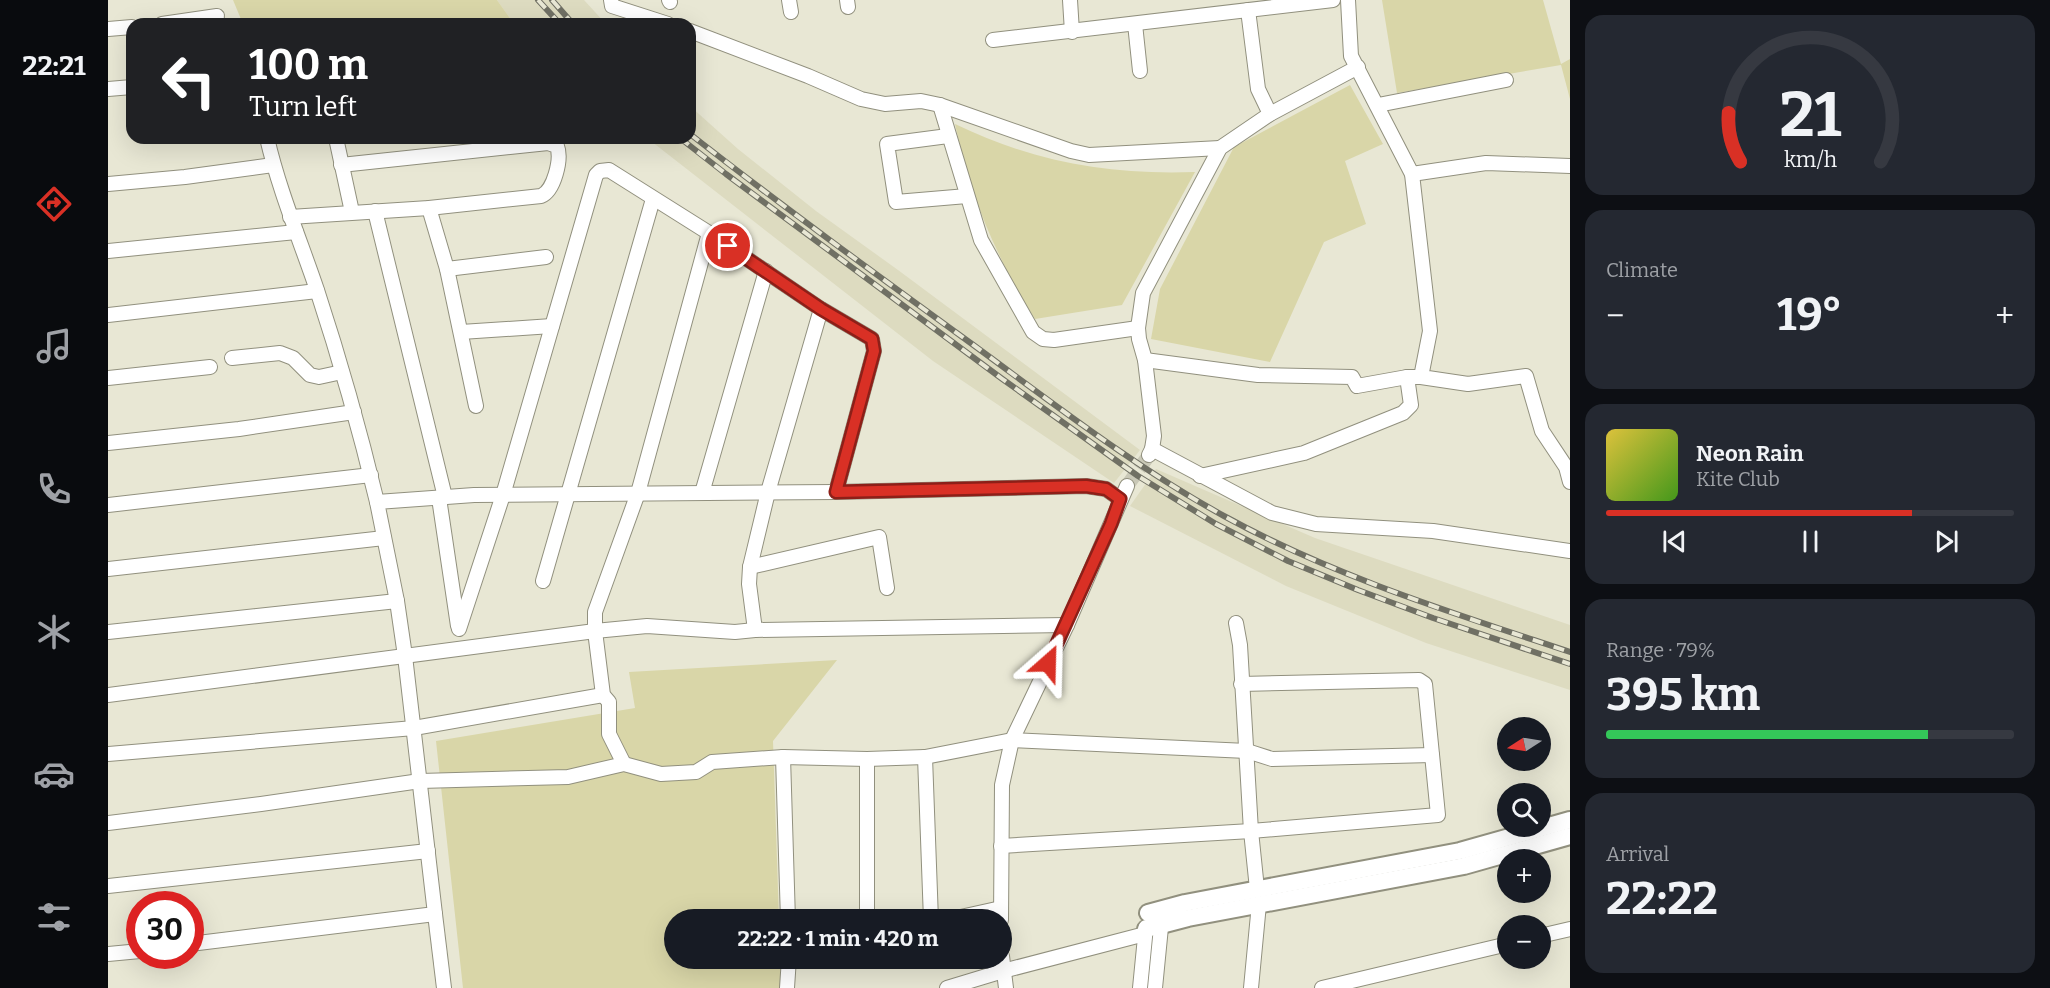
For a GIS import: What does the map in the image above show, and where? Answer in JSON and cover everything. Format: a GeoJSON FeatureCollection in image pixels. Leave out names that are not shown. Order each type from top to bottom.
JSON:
{"type":"FeatureCollection","features":[{"type":"Feature","properties":{"kind":"street"},"geometry":{"type":"LineString","coordinates":[[611,0],[612,6],[649,18]]}},
{"type":"Feature","properties":{"kind":"street"},"geometry":{"type":"LineString","coordinates":[[1071,0],[1072,32]]}},
{"type":"Feature","properties":{"kind":"street"},"geometry":{"type":"LineString","coordinates":[[993,40],[1333,0]]}},
{"type":"Feature","properties":{"kind":"street"},"geometry":{"type":"LineString","coordinates":[[1200,476],[1304,453],[1403,413],[1411,405],[1414,377],[1430,331],[1412,174],[1351,56],[1348,0]]}},
{"type":"Feature","properties":{"kind":"street"},"geometry":{"type":"LineString","coordinates":[[1248,10],[1258,89],[1270,114]]}},
{"type":"Feature","properties":{"kind":"street"},"geometry":{"type":"LineString","coordinates":[[203,18],[217,16]]}},
{"type":"Feature","properties":{"kind":"street"},"geometry":{"type":"LineString","coordinates":[[1135,24],[1140,71]]}},
{"type":"Feature","properties":{"kind":"street"},"geometry":{"type":"LineString","coordinates":[[108,29],[126,28]]}},
{"type":"Feature","properties":{"kind":"street"},"geometry":{"type":"LineString","coordinates":[[696,33],[861,99],[885,104],[921,101],[940,105],[1071,151],[1089,155],[1220,148]]}},
{"type":"Feature","properties":{"kind":"street"},"geometry":{"type":"LineString","coordinates":[[1358,67],[1270,114],[1220,148],[1143,293],[1138,339],[1145,360],[1154,436],[1150,452],[1272,513],[1316,524],[1433,531],[1570,551]]}},
{"type":"Feature","properties":{"kind":"street"},"geometry":{"type":"LineString","coordinates":[[1378,105],[1506,80]]}},
{"type":"Feature","properties":{"kind":"street"},"geometry":{"type":"LineString","coordinates":[[108,89],[126,88]]}},
{"type":"Feature","properties":{"kind":"street"},"geometry":{"type":"LineString","coordinates":[[940,105],[981,240],[1033,332],[1043,339],[1054,340],[1138,328]]}},
{"type":"Feature","properties":{"kind":"street"},"geometry":{"type":"LineString","coordinates":[[948,136],[887,144],[896,202],[967,196]]}},
{"type":"Feature","properties":{"kind":"street"},"geometry":{"type":"LineString","coordinates":[[268,144],[273,165],[317,291],[342,372],[377,502],[397,601],[405,656],[444,988]]}},
{"type":"Feature","properties":{"kind":"street"},"geometry":{"type":"LineString","coordinates":[[337,144],[352,212]]}},
{"type":"Feature","properties":{"kind":"street"},"geometry":{"type":"LineString","coordinates":[[341,165],[539,144]]}},
{"type":"Feature","properties":{"kind":"street"},"geometry":{"type":"LineString","coordinates":[[290,217],[429,208],[546,195],[560,160],[557,146],[551,144]]}},
{"type":"Feature","properties":{"kind":"street"},"geometry":{"type":"LineString","coordinates":[[1412,174],[1486,163],[1570,166]]}},
{"type":"Feature","properties":{"kind":"street"},"geometry":{"type":"LineString","coordinates":[[108,184],[185,177],[273,165]]}},
{"type":"Feature","properties":{"kind":"street"},"geometry":{"type":"LineString","coordinates":[[459,629],[503,495],[596,175],[604,169],[709,233],[821,309],[872,339],[874,351],[836,492]]}},
{"type":"Feature","properties":{"kind":"street"},"geometry":{"type":"LineString","coordinates":[[543,581],[653,199]]}},
{"type":"Feature","properties":{"kind":"street"},"geometry":{"type":"LineString","coordinates":[[429,208],[447,269],[476,406]]}},
{"type":"Feature","properties":{"kind":"street"},"geometry":{"type":"LineString","coordinates":[[375,211],[442,498],[460,647]]}},
{"type":"Feature","properties":{"kind":"street"},"geometry":{"type":"LineString","coordinates":[[108,251],[296,232]]}},
{"type":"Feature","properties":{"kind":"street"},"geometry":{"type":"LineString","coordinates":[[624,764],[609,734],[609,702],[603,695],[595,631],[595,612],[638,493],[709,233]]}},
{"type":"Feature","properties":{"kind":"street"},"geometry":{"type":"LineString","coordinates":[[447,269],[546,257]]}},
{"type":"Feature","properties":{"kind":"street"},"geometry":{"type":"LineString","coordinates":[[702,493],[766,271]]}},
{"type":"Feature","properties":{"kind":"street"},"geometry":{"type":"LineString","coordinates":[[108,315],[317,291]]}},
{"type":"Feature","properties":{"kind":"street"},"geometry":{"type":"LineString","coordinates":[[755,630],[749,584],[750,567],[768,492],[821,309]]}},
{"type":"Feature","properties":{"kind":"street"},"geometry":{"type":"LineString","coordinates":[[461,332],[552,326]]}},
{"type":"Feature","properties":{"kind":"street"},"geometry":{"type":"LineString","coordinates":[[232,358],[280,353],[293,358],[310,375],[319,377],[342,372]]}},
{"type":"Feature","properties":{"kind":"street"},"geometry":{"type":"LineString","coordinates":[[1145,360],[1258,375],[1352,377],[1357,386],[1414,377],[1467,384],[1526,376],[1542,431],[1566,467],[1570,482]]}},
{"type":"Feature","properties":{"kind":"street"},"geometry":{"type":"LineString","coordinates":[[108,378],[210,367]]}},
{"type":"Feature","properties":{"kind":"street"},"geometry":{"type":"LineString","coordinates":[[108,443],[239,429],[354,412]]}},
{"type":"Feature","properties":{"kind":"street"},"geometry":{"type":"LineString","coordinates":[[108,505],[371,475]]}},
{"type":"Feature","properties":{"kind":"street"},"geometry":{"type":"LineString","coordinates":[[377,502],[503,495],[836,492],[1086,486],[1123,492],[1067,625],[1012,740],[1002,785],[1001,909]]}},
{"type":"Feature","properties":{"kind":"street"},"geometry":{"type":"LineString","coordinates":[[750,567],[879,537],[886,588]]}},
{"type":"Feature","properties":{"kind":"street"},"geometry":{"type":"LineString","coordinates":[[108,569],[384,538]]}},
{"type":"Feature","properties":{"kind":"street"},"geometry":{"type":"LineString","coordinates":[[108,632],[397,601]]}},
{"type":"Feature","properties":{"kind":"street"},"geometry":{"type":"LineString","coordinates":[[1236,623],[1240,645],[1251,831],[1258,897],[1251,988]]}},
{"type":"Feature","properties":{"kind":"street"},"geometry":{"type":"LineString","coordinates":[[108,695],[460,647],[646,626],[735,632],[1067,625]]}},
{"type":"Feature","properties":{"kind":"street"},"geometry":{"type":"LineString","coordinates":[[1001,846],[1251,831],[1438,815],[1425,684],[1419,680],[1241,684]]}},
{"type":"Feature","properties":{"kind":"street"},"geometry":{"type":"LineString","coordinates":[[108,754],[414,728],[603,695]]}},
{"type":"Feature","properties":{"kind":"street"},"geometry":{"type":"LineString","coordinates":[[108,823],[420,781],[568,777],[624,764],[661,774],[696,772],[712,762],[783,757],[867,759],[925,757],[1012,740],[1246,751],[1272,759],[1432,755]]}},
{"type":"Feature","properties":{"kind":"street"},"geometry":{"type":"LineString","coordinates":[[783,757],[788,909]]}},
{"type":"Feature","properties":{"kind":"street"},"geometry":{"type":"LineString","coordinates":[[925,757],[931,909]]}},
{"type":"Feature","properties":{"kind":"street"},"geometry":{"type":"LineString","coordinates":[[867,759],[867,909]]}},
{"type":"Feature","properties":{"kind":"street"},"geometry":{"type":"LineString","coordinates":[[947,988],[1153,922],[1460,851],[1570,820]]}},
{"type":"Feature","properties":{"kind":"street"},"geometry":{"type":"LineString","coordinates":[[1258,897],[1464,866],[1570,836]]}},
{"type":"Feature","properties":{"kind":"street"},"geometry":{"type":"LineString","coordinates":[[108,886],[428,852]]}},
{"type":"Feature","properties":{"kind":"street"},"geometry":{"type":"LineString","coordinates":[[204,942],[435,914]]}},
{"type":"Feature","properties":{"kind":"street"},"geometry":{"type":"LineString","coordinates":[[1140,988],[1153,922]]}},
{"type":"Feature","properties":{"kind":"street"},"geometry":{"type":"LineString","coordinates":[[1153,922],[1155,988]]}},
{"type":"Feature","properties":{"kind":"street"},"geometry":{"type":"LineString","coordinates":[[1551,933],[1570,929]]}},
{"type":"Feature","properties":{"kind":"street"},"geometry":{"type":"LineString","coordinates":[[1322,988],[1497,947]]}},
{"type":"Feature","properties":{"kind":"street"},"geometry":{"type":"LineString","coordinates":[[108,954],[126,952]]}},
{"type":"Feature","properties":{"kind":"street"},"geometry":{"type":"LineString","coordinates":[[787,988],[788,969]]}},
{"type":"Feature","properties":{"kind":"street"},"geometry":{"type":"LineString","coordinates":[[1003,971],[1006,988]]}},
{"type":"Feature","properties":{"kind":"shaded area"},"geometry":{"type":"Polygon","coordinates":[[[233,0],[497,0],[510,18],[240,18],[233,0]]]}},
{"type":"Feature","properties":{"kind":"shaded area"},"geometry":{"type":"Polygon","coordinates":[[[497,0],[584,0],[600,18],[510,18],[497,0]]]}},
{"type":"Feature","properties":{"kind":"shaded area"},"geometry":{"type":"Polygon","coordinates":[[[1382,0],[1543,0],[1561,64],[1570,59],[1570,99],[1561,65],[1397,93],[1382,0]]]}},
{"type":"Feature","properties":{"kind":"shaded area"},"geometry":{"type":"Polygon","coordinates":[[[1350,85],[1383,144],[1345,161],[1366,224],[1324,242],[1270,362],[1151,339],[1160,289],[1234,147],[1350,85]]]}},
{"type":"Feature","properties":{"kind":"shaded area"},"geometry":{"type":"Polygon","coordinates":[[[696,111],[738,149],[816,211],[1140,450],[1114,483],[933,361],[655,144],[696,144],[696,111]]]}},
{"type":"Feature","properties":{"kind":"shaded area"},"geometry":{"type":"Polygon","coordinates":[[[955,124],[1014,148],[1072,163],[1132,171],[1195,172],[1122,305],[1035,319],[1008,273],[986,225],[968,176],[955,124]]]}},
{"type":"Feature","properties":{"kind":"shaded area"},"geometry":{"type":"Polygon","coordinates":[[[1156,469],[1315,538],[1570,625],[1570,690],[1426,643],[1286,586],[1130,506],[1156,469]]]}},
{"type":"Feature","properties":{"kind":"shaded area"},"geometry":{"type":"Polygon","coordinates":[[[837,660],[773,741],[779,909],[664,909],[664,969],[780,969],[781,988],[463,988],[436,741],[635,708],[629,672],[837,660]]]}},
{"type":"Feature","properties":{"kind":"tunnel"},"geometry":{"type":"LineString","coordinates":[[1127,486],[1149,455]]}},
{"type":"Feature","properties":{"kind":"railway"},"geometry":{"type":"LineString","coordinates":[[538,0],[554,18]]}},
{"type":"Feature","properties":{"kind":"railway"},"geometry":{"type":"LineString","coordinates":[[552,0],[568,18]]}},
{"type":"Feature","properties":{"kind":"railway"},"geometry":{"type":"LineString","coordinates":[[696,139],[1064,412],[1191,497],[1265,537],[1351,575],[1438,608],[1570,652]]}},
{"type":"Feature","properties":{"kind":"railway"},"geometry":{"type":"LineString","coordinates":[[688,144],[1001,378],[1138,476],[1216,524],[1288,561],[1358,590],[1570,664]]}},
{"type":"Feature","properties":{"kind":"route"},"geometry":{"type":"LineString","coordinates":[[728,246],[821,309],[872,339],[874,343],[874,351],[836,492],[1086,486],[1106,489],[1120,499],[1067,625],[1048,663]]}}]}
